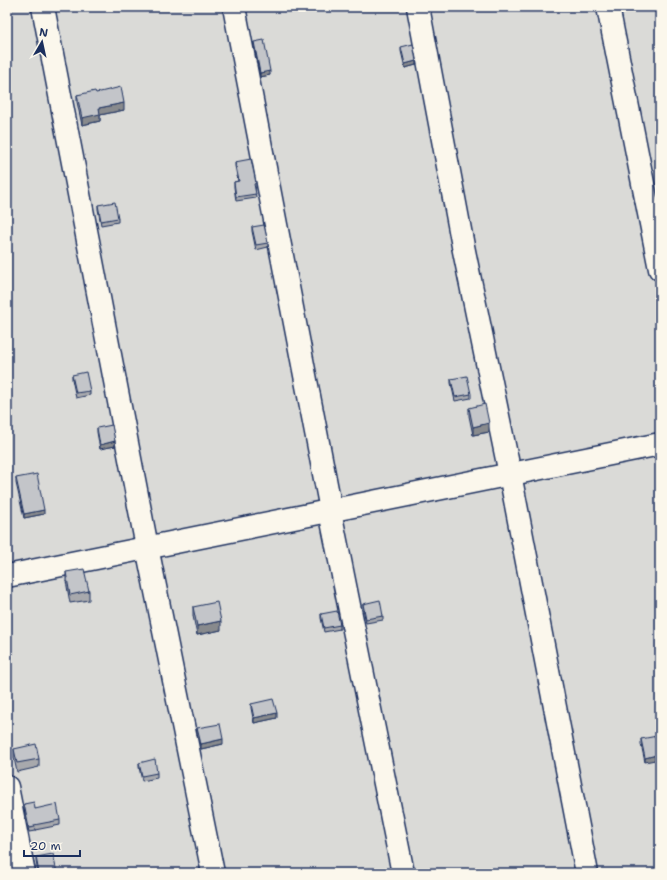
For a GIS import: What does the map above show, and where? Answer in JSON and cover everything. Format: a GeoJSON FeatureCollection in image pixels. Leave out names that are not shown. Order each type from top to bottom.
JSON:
{"type":"FeatureCollection","features":[{"type":"Feature","properties":{"kind":"lane"},"geometry":{"type":"LineString","coordinates":[[43,7],[147,547],[213,873]]}},
{"type":"Feature","properties":{"kind":"lane"},"geometry":{"type":"LineString","coordinates":[[234,7],[332,510],[332,521],[403,873]]}},
{"type":"Feature","properties":{"kind":"lane"},"geometry":{"type":"LineString","coordinates":[[418,7],[463,246],[510,474],[586,873]]}},
{"type":"Feature","properties":{"kind":"lane"},"geometry":{"type":"LineString","coordinates":[[608,7],[660,268]]}},
{"type":"Feature","properties":{"kind":"lane"},"geometry":{"type":"LineString","coordinates":[[7,576],[660,444]]}},
{"type":"Feature","properties":{"kind":"lane"},"geometry":{"type":"LineString","coordinates":[[7,787],[24,873]]}},
{"type":"Feature","properties":{"kind":"shaded area"},"geometry":{"type":"Polygon","coordinates":[[[7,7],[660,7],[660,873],[7,873],[7,7]]]}},
{"type":"Feature","properties":{"kind":"building"},"geometry":{"type":"Polygon","coordinates":[[[264,40],[270,71],[260,73],[254,42],[264,40]]]}},
{"type":"Feature","properties":{"kind":"building"},"geometry":{"type":"Polygon","coordinates":[[[413,44],[416,61],[405,64],[401,47],[413,44]]]}},
{"type":"Feature","properties":{"kind":"building"},"geometry":{"type":"Polygon","coordinates":[[[121,87],[124,103],[99,108],[100,114],[82,118],[77,95],[95,91],[96,93],[121,87]]]}},
{"type":"Feature","properties":{"kind":"building"},"geometry":{"type":"Polygon","coordinates":[[[251,159],[256,183],[254,184],[256,194],[236,197],[234,182],[239,181],[235,162],[251,159]]]}},
{"type":"Feature","properties":{"kind":"building"},"geometry":{"type":"Polygon","coordinates":[[[115,202],[118,218],[101,221],[98,205],[115,202]]]}},
{"type":"Feature","properties":{"kind":"building"},"geometry":{"type":"Polygon","coordinates":[[[264,225],[268,243],[256,245],[252,227],[264,225]]]}},
{"type":"Feature","properties":{"kind":"building"},"geometry":{"type":"Polygon","coordinates":[[[86,372],[90,391],[76,393],[72,375],[86,372]]]}},
{"type":"Feature","properties":{"kind":"building"},"geometry":{"type":"Polygon","coordinates":[[[467,376],[471,394],[455,397],[451,379],[467,376]]]}},
{"type":"Feature","properties":{"kind":"building"},"geometry":{"type":"Polygon","coordinates":[[[485,404],[489,423],[473,427],[469,408],[485,404]]]}},
{"type":"Feature","properties":{"kind":"building"},"geometry":{"type":"Polygon","coordinates":[[[112,425],[115,441],[100,445],[97,428],[112,425]]]}},
{"type":"Feature","properties":{"kind":"building"},"geometry":{"type":"Polygon","coordinates":[[[37,474],[44,510],[24,514],[16,478],[37,474]]]}},
{"type":"Feature","properties":{"kind":"building"},"geometry":{"type":"Polygon","coordinates":[[[84,569],[89,591],[70,595],[66,572],[84,569]]]}},
{"type":"Feature","properties":{"kind":"building"},"geometry":{"type":"Polygon","coordinates":[[[380,600],[383,616],[366,619],[363,604],[380,600]]]}},
{"type":"Feature","properties":{"kind":"building"},"geometry":{"type":"Polygon","coordinates":[[[217,602],[221,621],[197,626],[193,607],[217,602]]]}},
{"type":"Feature","properties":{"kind":"building"},"geometry":{"type":"Polygon","coordinates":[[[337,611],[340,625],[324,628],[321,614],[337,611]]]}},
{"type":"Feature","properties":{"kind":"building"},"geometry":{"type":"Polygon","coordinates":[[[273,699],[277,713],[254,718],[251,704],[273,699]]]}},
{"type":"Feature","properties":{"kind":"building"},"geometry":{"type":"Polygon","coordinates":[[[220,724],[223,739],[201,744],[197,728],[220,724]]]}},
{"type":"Feature","properties":{"kind":"building"},"geometry":{"type":"Polygon","coordinates":[[[657,736],[660,746],[660,754],[645,758],[641,739],[657,736]]]}},
{"type":"Feature","properties":{"kind":"building"},"geometry":{"type":"Polygon","coordinates":[[[36,744],[39,759],[17,763],[14,749],[36,744]]]}},
{"type":"Feature","properties":{"kind":"building"},"geometry":{"type":"Polygon","coordinates":[[[155,759],[157,773],[142,776],[139,763],[155,759]]]}},
{"type":"Feature","properties":{"kind":"building"},"geometry":{"type":"Polygon","coordinates":[[[34,802],[35,809],[57,804],[60,820],[34,825],[35,827],[29,828],[24,804],[34,802]]]}},
{"type":"Feature","properties":{"kind":"building"},"geometry":{"type":"Polygon","coordinates":[[[53,854],[57,873],[39,873],[36,857],[53,854]]]}}]}
